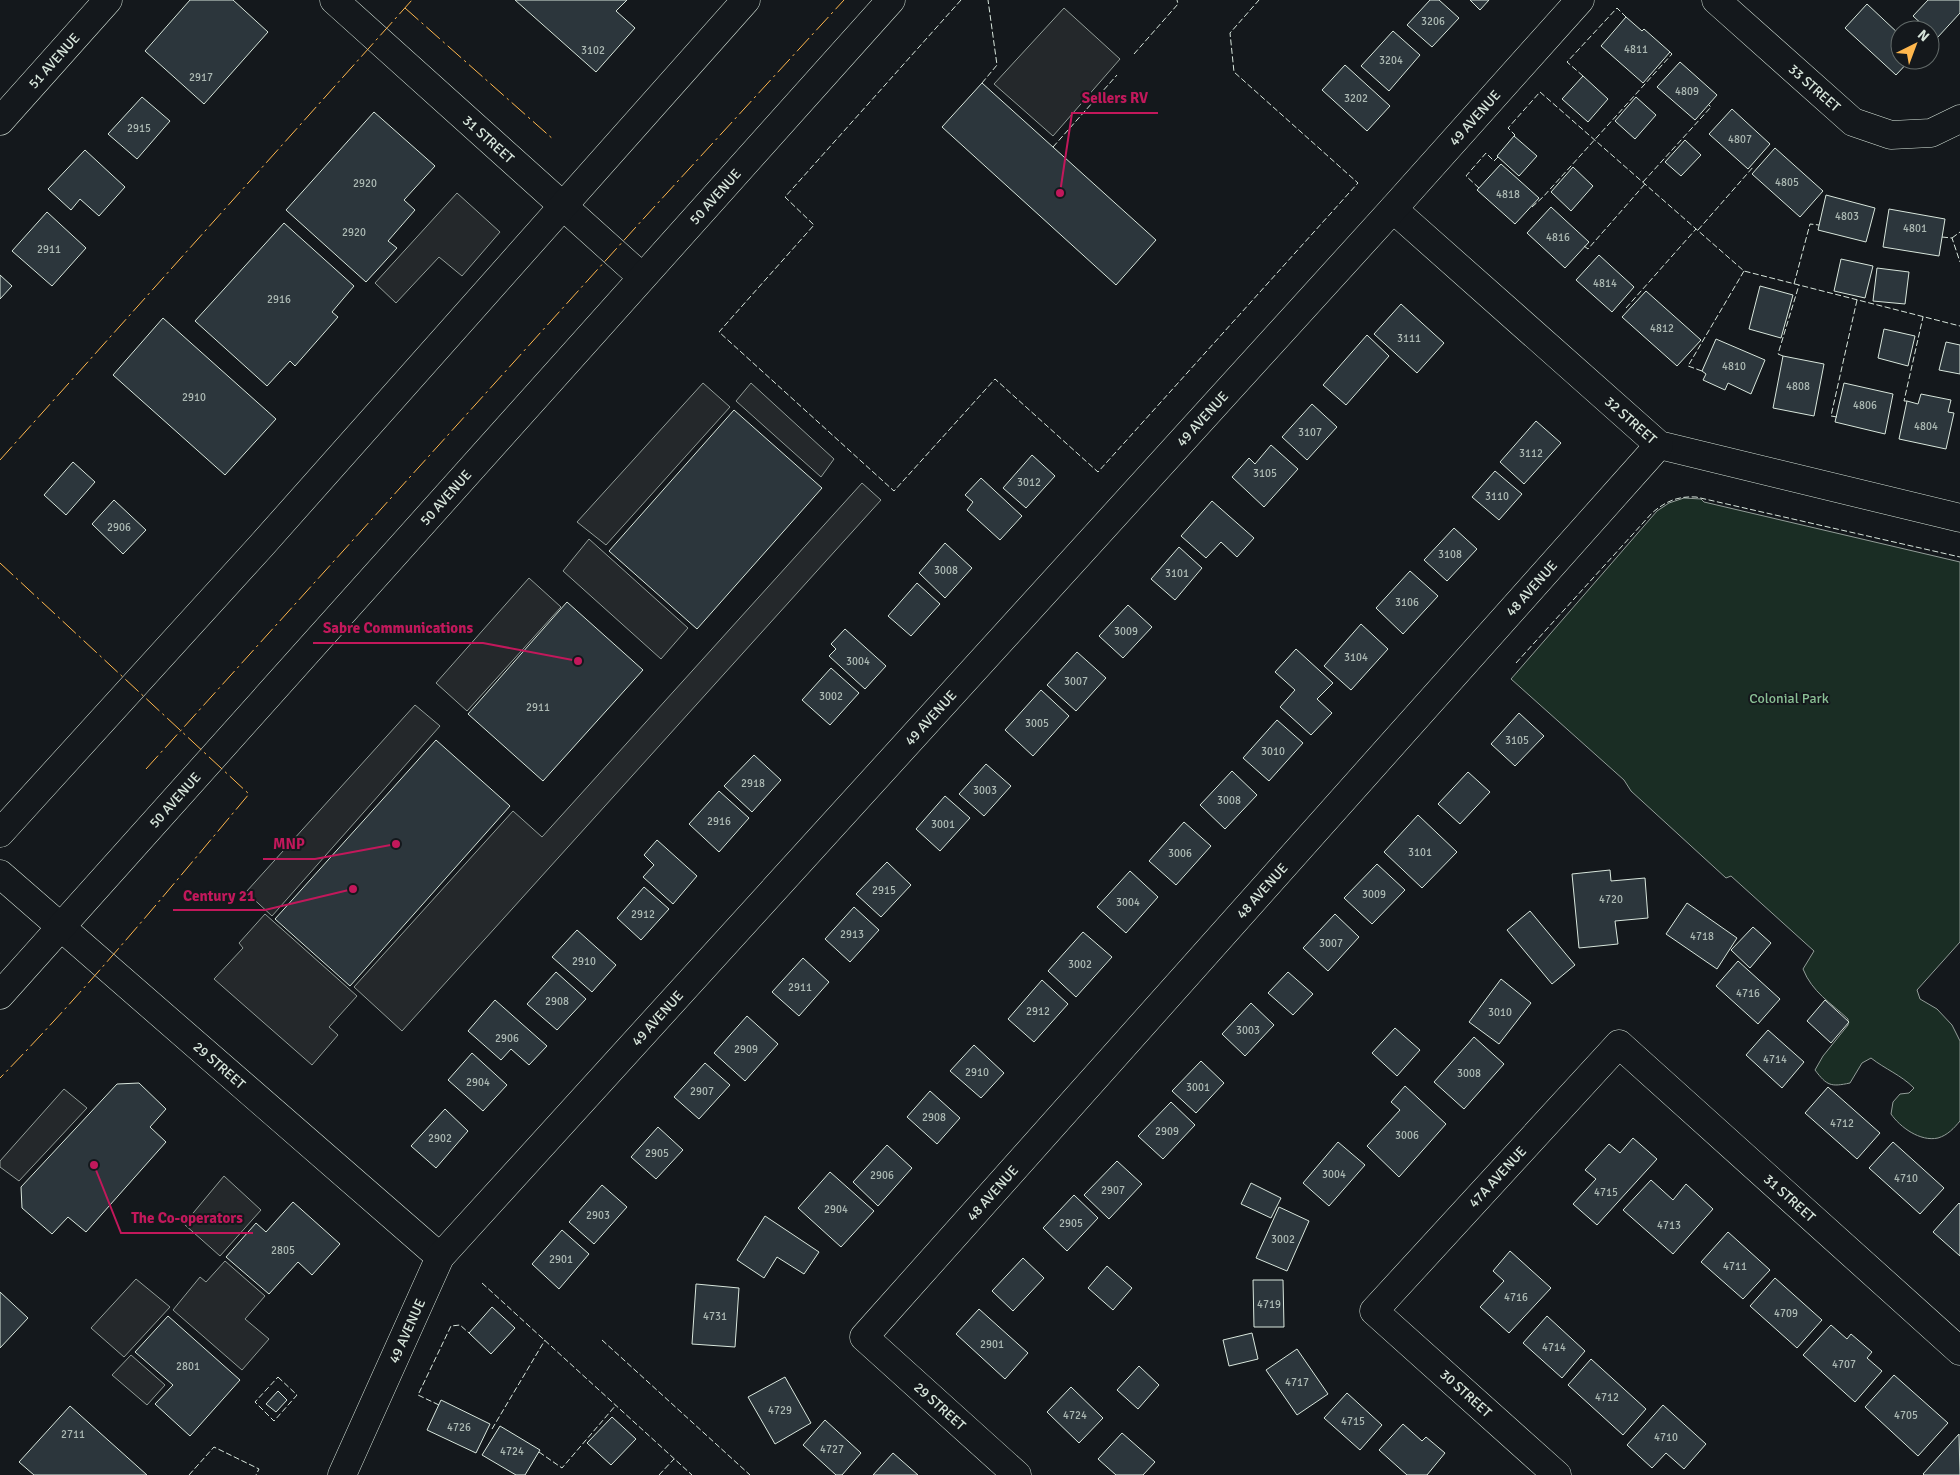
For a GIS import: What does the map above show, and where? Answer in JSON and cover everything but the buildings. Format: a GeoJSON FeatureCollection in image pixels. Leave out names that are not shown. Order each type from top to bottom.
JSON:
{"type":"FeatureCollection","features":[{"type":"Feature","properties":{"kind":"street","name":"51 AVENUE"},"geometry":{"type":"LineString","coordinates":[[0,121],[108,0]]}},
{"type":"Feature","properties":{"kind":"street","name":"31 STREET"},"geometry":{"type":"LineString","coordinates":[[334,0],[642,277]]}},
{"type":"Feature","properties":{"kind":"street"},"geometry":{"type":"LineString","coordinates":[[0,833],[247,560],[746,0]]}},
{"type":"Feature","properties":{"kind":"street","name":"50 AVENUE"},"geometry":{"type":"LineString","coordinates":[[0,995],[891,0]]}},
{"type":"Feature","properties":{"kind":"street","name":"49 AVENUE"},"geometry":{"type":"LineString","coordinates":[[348,1473],[440,1257],[1393,209],[1580,0]]}},
{"type":"Feature","properties":{"kind":"street","name":"33 STREET"},"geometry":{"type":"LineString","coordinates":[[1716,0],[1853,122],[1890,135],[1931,133],[1960,119]]}},
{"type":"Feature","properties":{"kind":"street","name":"32 STREET"},"geometry":{"type":"LineString","coordinates":[[1393,209],[1659,445],[1960,518]]}},
{"type":"Feature","properties":{"kind":"street","name":"48 AVENUE"},"geometry":{"type":"LineString","coordinates":[[864,1337],[1659,445]]}},
{"type":"Feature","properties":{"kind":"street","name":"29 STREET"},"geometry":{"type":"LineString","coordinates":[[0,874],[440,1257]]}},
{"type":"Feature","properties":{"kind":"street","name":"31 STREET"},"geometry":{"type":"LineString","coordinates":[[1619,1044],[1960,1351]]}},
{"type":"Feature","properties":{"kind":"street","name":"47A AVENUE"},"geometry":{"type":"LineString","coordinates":[[1374,1311],[1619,1044]]}},
{"type":"Feature","properties":{"kind":"street","name":"30 STREET"},"geometry":{"type":"LineString","coordinates":[[1374,1311],[1557,1475]]}},
{"type":"Feature","properties":{"kind":"street","name":"29 STREET"},"geometry":{"type":"LineString","coordinates":[[864,1337],[1017,1475]]}},
{"type":"Feature","properties":{"kind":"green space","name":"Colonial Park"},"geometry":{"type":"Polygon","coordinates":[[[1684,498],[1701,499],[1704,502],[1960,562],[1960,942],[1917,990],[1920,999],[1937,1009],[1952,1025],[1960,1041],[1960,1121],[1942,1137],[1931,1139],[1918,1136],[1895,1119],[1891,1114],[1893,1102],[1900,1094],[1909,1093],[1914,1088],[1904,1079],[1871,1058],[1862,1063],[1850,1083],[1834,1085],[1823,1079],[1815,1070],[1823,1056],[1848,1025],[1848,1019],[1822,997],[1811,984],[1803,969],[1814,951],[1731,876],[1726,878],[1631,791],[1624,780],[1511,679],[1657,511],[1669,503],[1684,498]]]}},
{"type":"Feature","properties":{"kind":"shaded area"},"geometry":{"type":"Polygon","coordinates":[[[1064,8],[1120,59],[1053,136],[994,84],[1064,8]]]}},
{"type":"Feature","properties":{"kind":"shaded area"},"geometry":{"type":"Polygon","coordinates":[[[457,193],[500,232],[462,276],[439,257],[396,303],[375,283],[457,193]]]}},
{"type":"Feature","properties":{"kind":"shaded area"},"geometry":{"type":"Polygon","coordinates":[[[703,383],[730,407],[606,545],[577,522],[703,383]]]}},
{"type":"Feature","properties":{"kind":"shaded area"},"geometry":{"type":"Polygon","coordinates":[[[751,383],[834,459],[821,477],[736,401],[751,383]]]}},
{"type":"Feature","properties":{"kind":"shaded area"},"geometry":{"type":"Polygon","coordinates":[[[862,483],[881,500],[402,1031],[354,987],[513,811],[542,837],[862,483]]]}},
{"type":"Feature","properties":{"kind":"shaded area"},"geometry":{"type":"Polygon","coordinates":[[[589,539],[688,628],[661,659],[563,571],[589,539]]]}},
{"type":"Feature","properties":{"kind":"shaded area"},"geometry":{"type":"Polygon","coordinates":[[[529,578],[561,607],[467,711],[436,683],[529,578]]]}},
{"type":"Feature","properties":{"kind":"shaded area"},"geometry":{"type":"Polygon","coordinates":[[[415,705],[440,726],[272,916],[246,892],[415,705]]]}},
{"type":"Feature","properties":{"kind":"shaded area"},"geometry":{"type":"Polygon","coordinates":[[[265,914],[357,996],[329,1027],[338,1035],[312,1065],[214,979],[243,948],[239,943],[265,914]]]}},
{"type":"Feature","properties":{"kind":"shaded area"},"geometry":{"type":"Polygon","coordinates":[[[64,1089],[87,1108],[19,1181],[0,1167],[0,1161],[64,1089]]]}},
{"type":"Feature","properties":{"kind":"shaded area"},"geometry":{"type":"Polygon","coordinates":[[[224,1176],[261,1210],[220,1256],[184,1224],[224,1176]]]}},
{"type":"Feature","properties":{"kind":"shaded area"},"geometry":{"type":"Polygon","coordinates":[[[225,1261],[265,1296],[245,1319],[269,1339],[242,1370],[173,1310],[200,1277],[206,1282],[225,1261]]]}},
{"type":"Feature","properties":{"kind":"shaded area"},"geometry":{"type":"Polygon","coordinates":[[[136,1279],[170,1307],[124,1357],[91,1328],[136,1279]]]}},
{"type":"Feature","properties":{"kind":"shaded area"},"geometry":{"type":"Polygon","coordinates":[[[131,1355],[165,1385],[147,1405],[112,1375],[131,1355]]]}},
{"type":"Feature","properties":{"kind":"fence"},"geometry":{"type":"LineString","coordinates":[[961,0],[785,197],[814,225],[719,332],[894,491],[995,379],[1098,472],[1358,183],[1234,72],[1230,33],[1259,0]]}},
{"type":"Feature","properties":{"kind":"fence"},"geometry":{"type":"LineString","coordinates":[[982,83],[997,65],[988,0]]}},
{"type":"Feature","properties":{"kind":"fence"},"geometry":{"type":"LineString","coordinates":[[1134,54],[1178,4],[1177,0]]}},
{"type":"Feature","properties":{"kind":"fence"},"geometry":{"type":"LineString","coordinates":[[1583,76],[1567,62],[1617,8],[1626,17]]}},
{"type":"Feature","properties":{"kind":"fence"},"geometry":{"type":"LineString","coordinates":[[1532,207],[1672,54],[1670,52]]}},
{"type":"Feature","properties":{"kind":"fence"},"geometry":{"type":"LineString","coordinates":[[1053,147],[1117,75]]}},
{"type":"Feature","properties":{"kind":"fence"},"geometry":{"type":"LineString","coordinates":[[1514,136],[1508,128],[1540,92],[1744,271],[1960,326]]}},
{"type":"Feature","properties":{"kind":"fence"},"geometry":{"type":"LineString","coordinates":[[1643,182],[1711,107],[1709,105]]}},
{"type":"Feature","properties":{"kind":"fence"},"geometry":{"type":"LineString","coordinates":[[1479,188],[1466,176],[1486,153],[1494,161],[1498,157]]}},
{"type":"Feature","properties":{"kind":"fence"},"geometry":{"type":"LineString","coordinates":[[1698,230],[1754,166]]}},
{"type":"Feature","properties":{"kind":"fence"},"geometry":{"type":"LineString","coordinates":[[1584,246],[1588,249],[1645,184]]}},
{"type":"Feature","properties":{"kind":"fence"},"geometry":{"type":"LineString","coordinates":[[1794,284],[1810,224],[1819,225]]}},
{"type":"Feature","properties":{"kind":"fence"},"geometry":{"type":"LineString","coordinates":[[1626,308],[1696,229]]}},
{"type":"Feature","properties":{"kind":"fence"},"geometry":{"type":"LineString","coordinates":[[1952,238],[1960,232]]}},
{"type":"Feature","properties":{"kind":"fence"},"geometry":{"type":"LineString","coordinates":[[1942,237],[1952,238],[1960,262]]}},
{"type":"Feature","properties":{"kind":"fence"},"geometry":{"type":"LineString","coordinates":[[1702,371],[1688,366],[1744,271]]}},
{"type":"Feature","properties":{"kind":"fence"},"geometry":{"type":"LineString","coordinates":[[1783,356],[1778,354],[1799,285]]}},
{"type":"Feature","properties":{"kind":"fence"},"geometry":{"type":"LineString","coordinates":[[1837,417],[1831,416],[1857,300]]}},
{"type":"Feature","properties":{"kind":"fence"},"geometry":{"type":"LineString","coordinates":[[1907,401],[1904,401],[1923,317]]}},
{"type":"Feature","properties":{"kind":"fence"},"geometry":{"type":"LineString","coordinates":[[1516,663],[1652,513],[1667,502],[1678,498],[1696,497],[1960,557]]}},
{"type":"Feature","properties":{"kind":"fence"},"geometry":{"type":"LineString","coordinates":[[482,1283],[692,1475]]}},
{"type":"Feature","properties":{"kind":"fence"},"geometry":{"type":"LineString","coordinates":[[439,1405],[418,1395],[451,1326],[460,1325],[469,1333]]}},
{"type":"Feature","properties":{"kind":"fence"},"geometry":{"type":"LineString","coordinates":[[492,1429],[545,1340]]}},
{"type":"Feature","properties":{"kind":"fence"},"geometry":{"type":"LineString","coordinates":[[602,1340],[750,1475]]}},
{"type":"Feature","properties":{"kind":"fence"},"geometry":{"type":"LineString","coordinates":[[278,1377],[297,1395],[274,1421],[255,1402],[278,1377]]}},
{"type":"Feature","properties":{"kind":"fence"},"geometry":{"type":"LineString","coordinates":[[539,1452],[562,1468],[616,1405]]}},
{"type":"Feature","properties":{"kind":"fence"},"geometry":{"type":"LineString","coordinates":[[189,1475],[214,1447],[259,1469],[256,1475]]}},
{"type":"Feature","properties":{"kind":"fence"},"geometry":{"type":"LineString","coordinates":[[659,1475],[674,1459]]}},
{"type":"Feature","properties":{"kind":"power"},"geometry":{"type":"LineString","coordinates":[[0,460],[412,0]]}},
{"type":"Feature","properties":{"kind":"power"},"geometry":{"type":"LineString","coordinates":[[146,769],[645,217],[844,0]]}},
{"type":"Feature","properties":{"kind":"power"},"geometry":{"type":"LineString","coordinates":[[405,8],[554,140]]}},
{"type":"Feature","properties":{"kind":"power"},"geometry":{"type":"LineString","coordinates":[[0,563],[249,794],[96,974],[0,1078]]}},
{"type":"Feature","properties":{"kind":"place","name":"Sellers RV"},"geometry":{"type":"Point","coordinates":[1060,193]}},
{"type":"Feature","properties":{"kind":"place","name":"Sabre Communications"},"geometry":{"type":"Point","coordinates":[578,661]}},
{"type":"Feature","properties":{"kind":"place","name":"MNP"},"geometry":{"type":"Point","coordinates":[396,844]}},
{"type":"Feature","properties":{"kind":"place","name":"Century 21"},"geometry":{"type":"Point","coordinates":[353,889]}},
{"type":"Feature","properties":{"kind":"place","name":"The Co-operators"},"geometry":{"type":"Point","coordinates":[94,1165]}}]}
